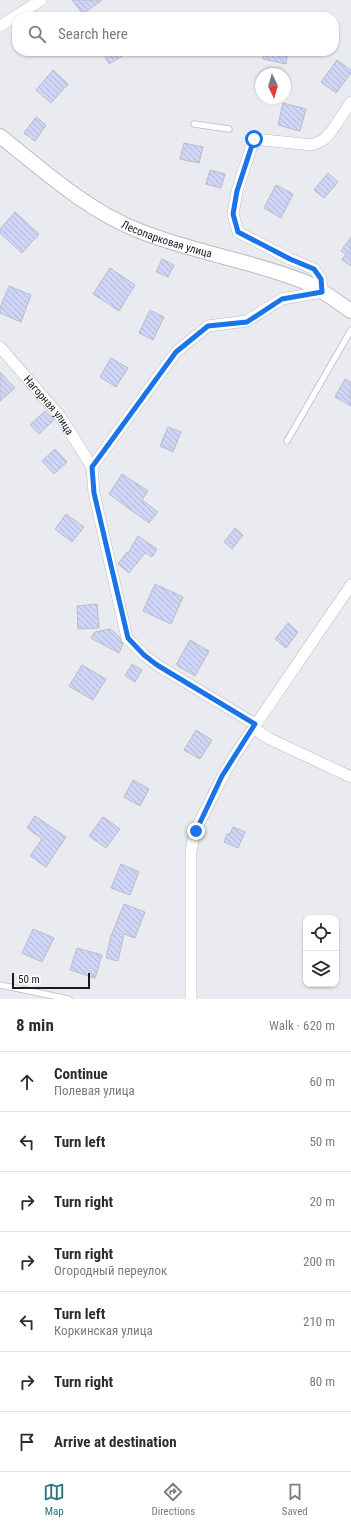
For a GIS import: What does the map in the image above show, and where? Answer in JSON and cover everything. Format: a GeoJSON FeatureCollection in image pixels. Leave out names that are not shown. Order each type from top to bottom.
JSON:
{"type":"FeatureCollection","features":[{"type":"Feature","properties":{"kind":"street"},"geometry":{"type":"LineString","coordinates":[[22,12],[41,0]]}},
{"type":"Feature","properties":{"kind":"street"},"geometry":{"type":"LineString","coordinates":[[0,26],[12,18]]}},
{"type":"Feature","properties":{"kind":"street"},"geometry":{"type":"LineString","coordinates":[[351,102],[331,132],[323,140],[312,145],[254,139],[237,191],[233,214],[238,232],[290,259],[314,269],[321,279],[322,292],[282,299],[247,322],[208,326],[176,352],[92,467],[94,493],[128,638],[144,655],[157,665],[255,724],[256,730],[270,739],[351,777]]}},
{"type":"Feature","properties":{"kind":"street","name":"Лесопарковая улица"},"geometry":{"type":"LineString","coordinates":[[0,136],[94,210],[166,241],[275,272],[306,283],[351,311]]}},
{"type":"Feature","properties":{"kind":"street","name":"Нагорная улица"},"geometry":{"type":"LineString","coordinates":[[0,347],[60,416],[92,467]]}},
{"type":"Feature","properties":{"kind":"street"},"geometry":{"type":"LineString","coordinates":[[191,999],[191,851],[196,831],[222,776],[255,724],[351,585]]}},
{"type":"Feature","properties":{"kind":"lane"},"geometry":{"type":"LineString","coordinates":[[194,124],[229,129]]}},
{"type":"Feature","properties":{"kind":"lane"},"geometry":{"type":"LineString","coordinates":[[287,441],[351,330]]}},
{"type":"Feature","properties":{"kind":"lane"},"geometry":{"type":"LineString","coordinates":[[0,985],[69,999]]}},
{"type":"Feature","properties":{"kind":"building"},"geometry":{"type":"Polygon","coordinates":[[[72,0],[102,0],[86,12],[81,12],[72,0]]]}},
{"type":"Feature","properties":{"kind":"building"},"geometry":{"type":"Polygon","coordinates":[[[105,56],[123,56],[109,64],[105,56]]]}},
{"type":"Feature","properties":{"kind":"building"},"geometry":{"type":"Polygon","coordinates":[[[263,56],[287,56],[286,64],[263,59],[263,56]]]}},
{"type":"Feature","properties":{"kind":"building"},"geometry":{"type":"Polygon","coordinates":[[[337,60],[351,70],[351,73],[336,93],[321,82],[337,60]]]}},
{"type":"Feature","properties":{"kind":"building"},"geometry":{"type":"Polygon","coordinates":[[[53,70],[68,84],[51,103],[36,90],[53,70]]]}},
{"type":"Feature","properties":{"kind":"building"},"geometry":{"type":"Polygon","coordinates":[[[283,104],[306,109],[300,131],[278,125],[283,104]]]}},
{"type":"Feature","properties":{"kind":"building"},"geometry":{"type":"Polygon","coordinates":[[[36,117],[46,125],[35,141],[24,133],[36,117]]]}},
{"type":"Feature","properties":{"kind":"building"},"geometry":{"type":"Polygon","coordinates":[[[184,143],[203,147],[199,163],[180,159],[184,143]]]}},
{"type":"Feature","properties":{"kind":"building"},"geometry":{"type":"Polygon","coordinates":[[[210,170],[225,174],[221,188],[206,184],[210,170]]]}},
{"type":"Feature","properties":{"kind":"building"},"geometry":{"type":"Polygon","coordinates":[[[328,173],[338,182],[324,198],[314,190],[328,173]]]}},
{"type":"Feature","properties":{"kind":"building"},"geometry":{"type":"Polygon","coordinates":[[[276,185],[293,194],[281,218],[264,208],[276,185]]]}},
{"type":"Feature","properties":{"kind":"building"},"geometry":{"type":"Polygon","coordinates":[[[15,212],[39,234],[22,253],[0,233],[0,229],[15,212]]]}},
{"type":"Feature","properties":{"kind":"building"},"geometry":{"type":"Polygon","coordinates":[[[351,237],[351,266],[342,260],[346,254],[341,251],[351,237]]]}},
{"type":"Feature","properties":{"kind":"building"},"geometry":{"type":"Polygon","coordinates":[[[162,259],[174,265],[168,277],[156,272],[162,259]]]}},
{"type":"Feature","properties":{"kind":"building"},"geometry":{"type":"Polygon","coordinates":[[[110,268],[135,285],[119,311],[93,294],[110,268]]]}},
{"type":"Feature","properties":{"kind":"building"},"geometry":{"type":"Polygon","coordinates":[[[9,286],[31,295],[21,322],[0,313],[0,308],[9,286]]]}},
{"type":"Feature","properties":{"kind":"building"},"geometry":{"type":"Polygon","coordinates":[[[150,310],[164,317],[153,340],[139,333],[150,310]]]}},
{"type":"Feature","properties":{"kind":"building"},"geometry":{"type":"Polygon","coordinates":[[[111,358],[128,368],[116,387],[100,377],[111,358]]]}},
{"type":"Feature","properties":{"kind":"building"},"geometry":{"type":"Polygon","coordinates":[[[0,372],[15,388],[0,401],[0,372]]]}},
{"type":"Feature","properties":{"kind":"building"},"geometry":{"type":"Polygon","coordinates":[[[345,379],[351,382],[351,406],[335,397],[345,379]]]}},
{"type":"Feature","properties":{"kind":"building"},"geometry":{"type":"Polygon","coordinates":[[[45,411],[54,420],[39,434],[30,425],[45,411]]]}},
{"type":"Feature","properties":{"kind":"building"},"geometry":{"type":"Polygon","coordinates":[[[168,427],[181,432],[173,452],[160,446],[168,427]]]}},
{"type":"Feature","properties":{"kind":"building"},"geometry":{"type":"Polygon","coordinates":[[[55,449],[67,462],[54,474],[42,461],[55,449]]]}},
{"type":"Feature","properties":{"kind":"building"},"geometry":{"type":"Polygon","coordinates":[[[122,474],[148,491],[142,500],[158,512],[149,523],[109,494],[122,474]]]}},
{"type":"Feature","properties":{"kind":"building"},"geometry":{"type":"Polygon","coordinates":[[[66,514],[84,527],[72,542],[55,529],[66,514]]]}},
{"type":"Feature","properties":{"kind":"building"},"geometry":{"type":"Polygon","coordinates":[[[235,528],[243,535],[232,549],[224,542],[235,528]]]}},
{"type":"Feature","properties":{"kind":"building"},"geometry":{"type":"Polygon","coordinates":[[[138,536],[157,549],[152,557],[145,553],[129,573],[118,564],[127,552],[128,553],[138,536]]]}},
{"type":"Feature","properties":{"kind":"building"},"geometry":{"type":"Polygon","coordinates":[[[155,584],[183,597],[171,624],[143,611],[155,584]]]}},
{"type":"Feature","properties":{"kind":"building"},"geometry":{"type":"Polygon","coordinates":[[[97,604],[99,628],[78,629],[77,606],[97,604]]]}},
{"type":"Feature","properties":{"kind":"building"},"geometry":{"type":"Polygon","coordinates":[[[288,623],[298,632],[286,648],[275,639],[288,623]]]}},
{"type":"Feature","properties":{"kind":"building"},"geometry":{"type":"Polygon","coordinates":[[[110,629],[119,636],[123,644],[119,653],[91,638],[95,632],[110,629]]]}},
{"type":"Feature","properties":{"kind":"building"},"geometry":{"type":"Polygon","coordinates":[[[190,640],[209,651],[195,676],[176,665],[190,640]]]}},
{"type":"Feature","properties":{"kind":"building"},"geometry":{"type":"Polygon","coordinates":[[[132,664],[142,670],[135,682],[125,676],[132,664]]]}},
{"type":"Feature","properties":{"kind":"building"},"geometry":{"type":"Polygon","coordinates":[[[82,665],[106,679],[93,700],[69,686],[82,665]]]}},
{"type":"Feature","properties":{"kind":"building"},"geometry":{"type":"Polygon","coordinates":[[[196,730],[212,740],[200,759],[184,750],[196,730]]]}},
{"type":"Feature","properties":{"kind":"building"},"geometry":{"type":"Polygon","coordinates":[[[133,780],[149,789],[140,806],[124,797],[133,780]]]}},
{"type":"Feature","properties":{"kind":"building"},"geometry":{"type":"Polygon","coordinates":[[[35,816],[66,837],[46,867],[30,856],[42,839],[27,828],[35,816]]]}},
{"type":"Feature","properties":{"kind":"building"},"geometry":{"type":"Polygon","coordinates":[[[103,817],[120,829],[106,848],[89,836],[103,817]]]}},
{"type":"Feature","properties":{"kind":"building"},"geometry":{"type":"Polygon","coordinates":[[[233,827],[245,832],[238,848],[224,842],[227,834],[230,834],[233,827]]]}},
{"type":"Feature","properties":{"kind":"building"},"geometry":{"type":"Polygon","coordinates":[[[121,864],[139,872],[130,895],[111,888],[121,864]]]}},
{"type":"Feature","properties":{"kind":"building"},"geometry":{"type":"Polygon","coordinates":[[[124,904],[145,912],[135,938],[124,934],[118,961],[106,958],[111,936],[124,904]]]}},
{"type":"Feature","properties":{"kind":"building"},"geometry":{"type":"Polygon","coordinates":[[[33,929],[54,938],[42,962],[22,953],[33,929]]]}},
{"type":"Feature","properties":{"kind":"building"},"geometry":{"type":"Polygon","coordinates":[[[77,948],[102,955],[95,978],[70,970],[77,948]]]}},
{"type":"Feature","properties":{"kind":"route"},"geometry":{"type":"LineString","coordinates":[[196,831],[222,776],[255,724],[157,665],[144,655],[128,638],[94,493],[92,467],[176,352],[208,326],[247,322],[282,299],[322,292],[321,279],[314,269],[259,244],[238,232],[233,214],[237,191],[254,139]]}}]}
